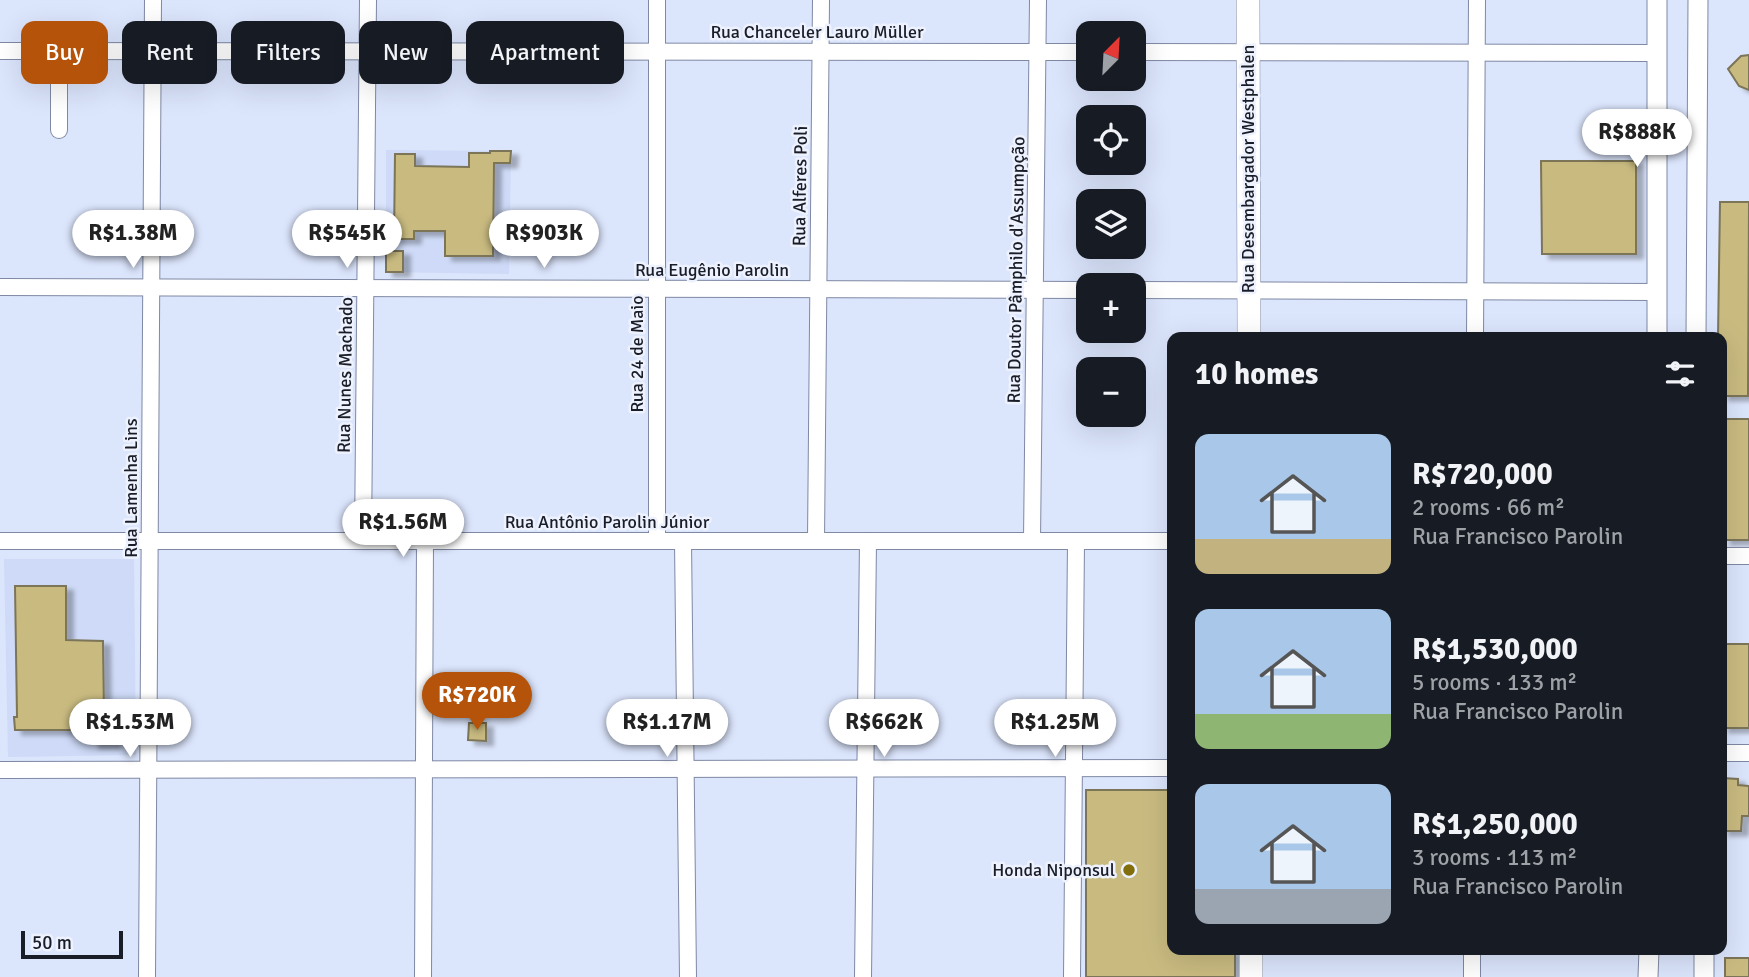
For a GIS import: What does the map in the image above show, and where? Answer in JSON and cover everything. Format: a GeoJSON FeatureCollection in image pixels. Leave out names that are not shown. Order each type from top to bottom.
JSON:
{"type":"FeatureCollection","features":[{"type":"Feature","properties":{"kind":"main road","name":"Rua Desembargador Westphalen"},"geometry":{"type":"LineString","coordinates":[[1248,0],[1249,332]]}},
{"type":"Feature","properties":{"kind":"main road"},"geometry":{"type":"LineString","coordinates":[[1251,955],[1251,977]]}},
{"type":"Feature","properties":{"kind":"street","name":"Rua Lamenha Lins"},"geometry":{"type":"LineString","coordinates":[[153,0],[153,21]]}},
{"type":"Feature","properties":{"kind":"street","name":"Rua Nunes Machado"},"geometry":{"type":"LineString","coordinates":[[368,0],[368,21]]}},
{"type":"Feature","properties":{"kind":"street","name":"Rua 24 de Maio"},"geometry":{"type":"LineString","coordinates":[[657,0],[657,541]]}},
{"type":"Feature","properties":{"kind":"street","name":"Rua Alferes Poli"},"geometry":{"type":"LineString","coordinates":[[816,541],[821,0]]}},
{"type":"Feature","properties":{"kind":"street","name":"Rua Doutor Pâmphilo d'Assumpção"},"geometry":{"type":"LineString","coordinates":[[1032,541],[1038,0]]}},
{"type":"Feature","properties":{"kind":"street"},"geometry":{"type":"LineString","coordinates":[[1475,332],[1477,0]]}},
{"type":"Feature","properties":{"kind":"street"},"geometry":{"type":"LineString","coordinates":[[1657,0],[1657,332]]}},
{"type":"Feature","properties":{"kind":"street"},"geometry":{"type":"LineString","coordinates":[[1696,332],[1698,0]]}},
{"type":"Feature","properties":{"kind":"street","name":"Rua Chanceler Lauro Müller"},"geometry":{"type":"LineString","coordinates":[[0,51],[21,51]]}},
{"type":"Feature","properties":{"kind":"street","name":"Rua Chanceler Lauro Müller"},"geometry":{"type":"LineString","coordinates":[[217,51],[359,51]]}},
{"type":"Feature","properties":{"kind":"street","name":"Rua Chanceler Lauro Müller"},"geometry":{"type":"LineString","coordinates":[[452,51],[1076,52]]}},
{"type":"Feature","properties":{"kind":"street"},"geometry":{"type":"LineString","coordinates":[[1146,52],[1657,53]]}},
{"type":"Feature","properties":{"kind":"street"},"geometry":{"type":"LineString","coordinates":[[59,84],[59,130]]}},
{"type":"Feature","properties":{"kind":"street","name":"Rua Lamenha Lins"},"geometry":{"type":"LineString","coordinates":[[148,977],[152,84]]}},
{"type":"Feature","properties":{"kind":"street","name":"Rua Nunes Machado"},"geometry":{"type":"LineString","coordinates":[[363,541],[368,84]]}},
{"type":"Feature","properties":{"kind":"street","name":"Rua Eugênio Parolin"},"geometry":{"type":"LineString","coordinates":[[0,287],[1076,290]]}},
{"type":"Feature","properties":{"kind":"street"},"geometry":{"type":"LineString","coordinates":[[1146,290],[1657,292]]}},
{"type":"Feature","properties":{"kind":"street","name":"Rua Antônio Parolin Júnior"},"geometry":{"type":"LineString","coordinates":[[0,541],[1167,541]]}},
{"type":"Feature","properties":{"kind":"street"},"geometry":{"type":"LineString","coordinates":[[423,977],[425,541]]}},
{"type":"Feature","properties":{"kind":"street"},"geometry":{"type":"LineString","coordinates":[[683,541],[688,977]]}},
{"type":"Feature","properties":{"kind":"street"},"geometry":{"type":"LineString","coordinates":[[863,977],[868,541]]}},
{"type":"Feature","properties":{"kind":"street"},"geometry":{"type":"LineString","coordinates":[[1072,977],[1076,541]]}},
{"type":"Feature","properties":{"kind":"street"},"geometry":{"type":"LineString","coordinates":[[1727,556],[1749,556]]}},
{"type":"Feature","properties":{"kind":"street"},"geometry":{"type":"LineString","coordinates":[[1727,753],[1749,753]]}},
{"type":"Feature","properties":{"kind":"street"},"geometry":{"type":"LineString","coordinates":[[0,770],[1167,768]]}},
{"type":"Feature","properties":{"kind":"street"},"geometry":{"type":"LineString","coordinates":[[1472,955],[1472,977]]}},
{"type":"Feature","properties":{"kind":"street"},"geometry":{"type":"LineString","coordinates":[[1648,955],[1648,977]]}},
{"type":"Feature","properties":{"kind":"street"},"geometry":{"type":"LineString","coordinates":[[1704,955],[1704,977]]}},
{"type":"Feature","properties":{"kind":"shaded area"},"geometry":{"type":"Polygon","coordinates":[[[386,150],[511,151],[509,274],[386,272],[386,150]]]}},
{"type":"Feature","properties":{"kind":"shaded area"},"geometry":{"type":"Polygon","coordinates":[[[4,559],[134,559],[136,755],[8,757],[4,559]]]}},
{"type":"Feature","properties":{"kind":"building"},"geometry":{"type":"Polygon","coordinates":[[[1749,55],[1749,90],[1739,86],[1728,69],[1741,56],[1749,55]]]}},
{"type":"Feature","properties":{"kind":"building"},"geometry":{"type":"Polygon","coordinates":[[[511,151],[510,163],[494,163],[493,256],[445,256],[445,231],[414,231],[414,239],[394,239],[395,154],[415,154],[415,166],[469,167],[469,153],[511,151]]]}},
{"type":"Feature","properties":{"kind":"building"},"geometry":{"type":"Polygon","coordinates":[[[1541,161],[1636,161],[1636,254],[1542,254],[1541,161]]]}},
{"type":"Feature","properties":{"kind":"building"},"geometry":{"type":"Polygon","coordinates":[[[1720,202],[1749,202],[1748,396],[1727,396],[1727,332],[1718,332],[1720,202]]]}},
{"type":"Feature","properties":{"kind":"building"},"geometry":{"type":"Polygon","coordinates":[[[386,251],[403,251],[403,272],[386,272],[386,251]]]}},
{"type":"Feature","properties":{"kind":"building"},"geometry":{"type":"Polygon","coordinates":[[[1727,419],[1749,419],[1749,540],[1727,540],[1727,419]]]}},
{"type":"Feature","properties":{"kind":"building"},"geometry":{"type":"Polygon","coordinates":[[[15,586],[66,586],[66,640],[103,641],[104,716],[113,717],[113,744],[92,744],[92,730],[15,730],[15,586]]]}},
{"type":"Feature","properties":{"kind":"building"},"geometry":{"type":"Polygon","coordinates":[[[1727,644],[1749,644],[1749,728],[1727,728],[1727,644]]]}},
{"type":"Feature","properties":{"kind":"building"},"geometry":{"type":"Polygon","coordinates":[[[469,723],[486,723],[486,741],[468,740],[469,723]]]}},
{"type":"Feature","properties":{"kind":"building"},"geometry":{"type":"Polygon","coordinates":[[[1727,778],[1738,779],[1738,785],[1749,786],[1749,816],[1742,816],[1741,831],[1727,831],[1727,778]]]}},
{"type":"Feature","properties":{"kind":"building","name":"Honda Niponsul"},"geometry":{"type":"Polygon","coordinates":[[[1086,790],[1167,790],[1167,955],[1235,955],[1235,977],[1086,977],[1086,790]]]}},
{"type":"Feature","properties":{"kind":"building"},"geometry":{"type":"Polygon","coordinates":[[[1725,958],[1749,958],[1749,977],[1725,977],[1725,958]]]}},
{"type":"Feature","properties":{"kind":"place","name":"Honda Niponsul"},"geometry":{"type":"Point","coordinates":[1129,870]}}]}
